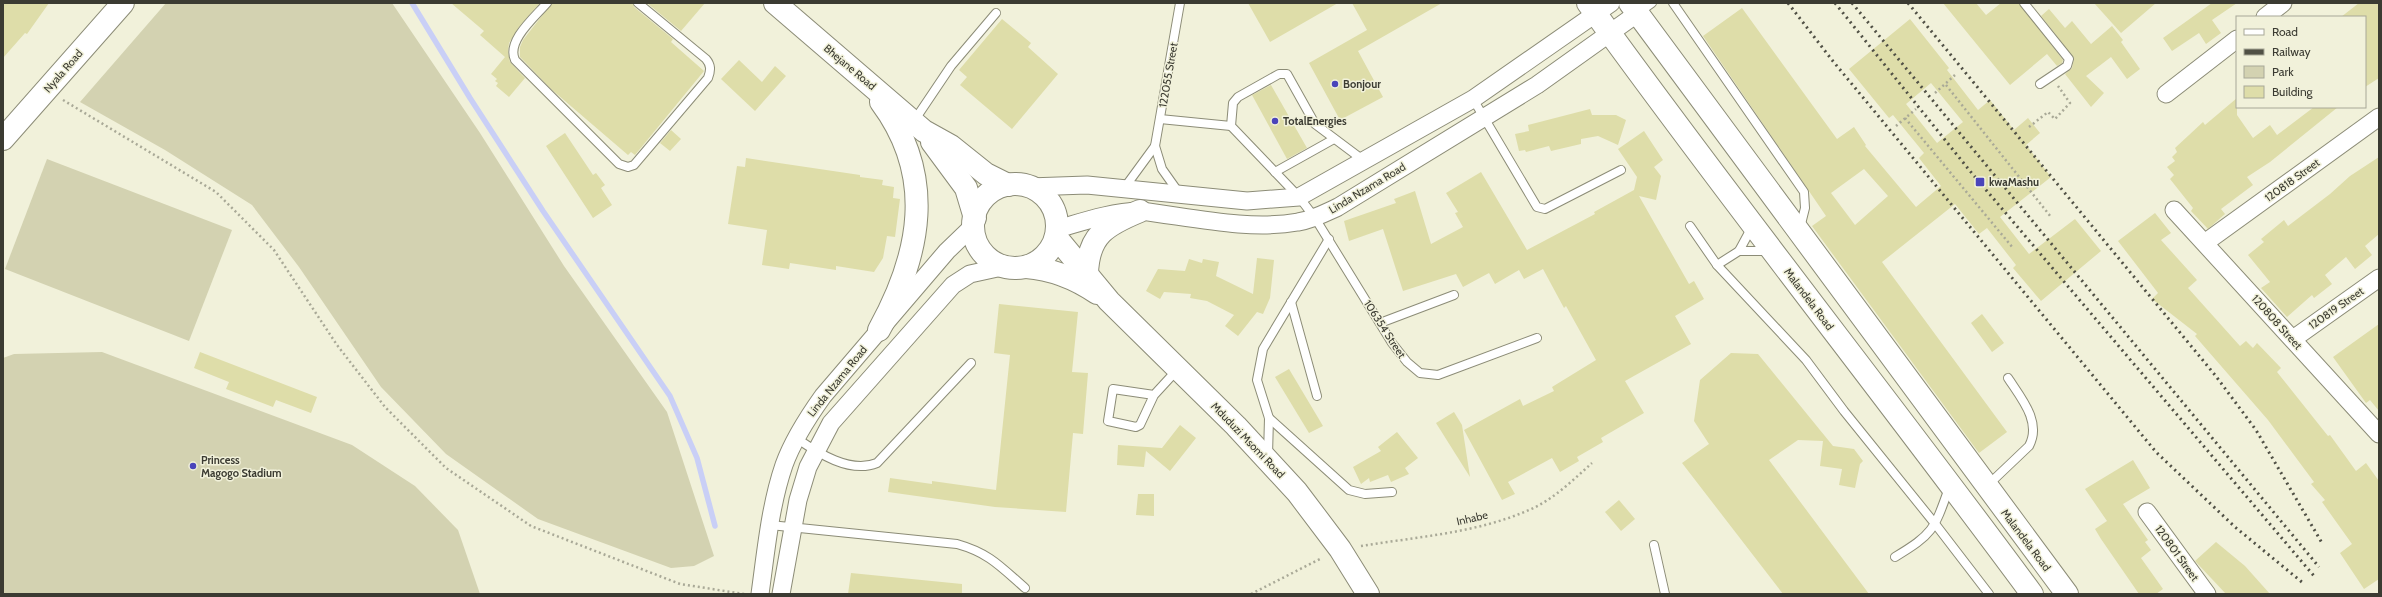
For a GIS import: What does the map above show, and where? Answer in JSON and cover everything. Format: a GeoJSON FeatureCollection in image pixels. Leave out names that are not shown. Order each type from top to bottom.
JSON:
{"type":"FeatureCollection","features":[{"type":"Feature","properties":{"kind":"main road","name":"Nyala Road"},"geometry":{"type":"LineString","coordinates":[[3,139],[124,3]]}},
{"type":"Feature","properties":{"kind":"main road","name":"Bhejane Road"},"geometry":{"type":"LineString","coordinates":[[775,3],[919,126],[951,146],[986,174],[1008,185]]}},
{"type":"Feature","properties":{"kind":"main road","name":"Malandela Road"},"geometry":{"type":"LineString","coordinates":[[1598,6],[1611,35],[1753,225],[1951,484],[2032,594]]}},
{"type":"Feature","properties":{"kind":"main road","name":"Malandela Road"},"geometry":{"type":"LineString","coordinates":[[1640,6],[1799,231],[1986,487],[2067,594]]}},
{"type":"Feature","properties":{"kind":"main road"},"geometry":{"type":"LineString","coordinates":[[863,77],[892,118],[915,171],[917,189],[913,242],[904,282],[879,330]]}},
{"type":"Feature","properties":{"kind":"main road","name":"Bhejane Road"},"geometry":{"type":"LineString","coordinates":[[919,126],[966,188],[974,222]]}},
{"type":"Feature","properties":{"kind":"main road"},"geometry":{"type":"LineString","coordinates":[[1008,185],[1029,187],[1044,196],[1050,203],[1056,220],[1056,233],[1048,253],[1034,264],[1026,267],[1002,267],[987,258],[981,252],[974,236],[974,222],[978,207],[983,199],[998,188],[1008,185]]}},
{"type":"Feature","properties":{"kind":"main road"},"geometry":{"type":"LineString","coordinates":[[1087,274],[1088,258],[1093,243],[1100,234],[1108,226],[1140,211]]}},
{"type":"Feature","properties":{"kind":"main road","name":"Mduduzi Msomi Road"},"geometry":{"type":"LineString","coordinates":[[1056,233],[1109,301],[1268,460],[1297,492],[1340,549],[1368,594]]}},
{"type":"Feature","properties":{"kind":"main road","name":"Mduduzi Msomi Road"},"geometry":{"type":"LineString","coordinates":[[1026,267],[1044,268],[1071,278],[1109,301]]}},
{"type":"Feature","properties":{"kind":"street"},"geometry":{"type":"LineString","coordinates":[[2266,16],[2283,3]]}},
{"type":"Feature","properties":{"kind":"street"},"geometry":{"type":"LineString","coordinates":[[1029,187],[1088,185],[1125,187],[1216,198],[1267,201],[1299,197],[1473,99],[1598,6]]}},
{"type":"Feature","properties":{"kind":"street","name":"Linda Nzama Road"},"geometry":{"type":"LineString","coordinates":[[1056,233],[1110,213],[1140,211],[1213,220],[1275,225],[1315,218],[1338,207],[1537,86],[1611,35],[1640,6]]}},
{"type":"Feature","properties":{"kind":"street"},"geometry":{"type":"LineString","coordinates":[[2166,94],[2236,40]]}},
{"type":"Feature","properties":{"kind":"street","name":"120818 Street"},"geometry":{"type":"LineString","coordinates":[[2206,242],[2379,117]]}},
{"type":"Feature","properties":{"kind":"street"},"geometry":{"type":"LineString","coordinates":[[1382,149],[1396,171]]}},
{"type":"Feature","properties":{"kind":"street"},"geometry":{"type":"LineString","coordinates":[[1213,220],[1216,198]]}},
{"type":"Feature","properties":{"kind":"street","name":"120808 Street"},"geometry":{"type":"LineString","coordinates":[[2174,210],[2206,242],[2379,434]]}},
{"type":"Feature","properties":{"kind":"street","name":"Linda Nzama Road"},"geometry":{"type":"LineString","coordinates":[[760,594],[770,525],[784,464],[796,438],[823,396],[959,237],[974,222]]}},
{"type":"Feature","properties":{"kind":"street","name":"Linda Nzama Road"},"geometry":{"type":"LineString","coordinates":[[781,594],[793,527],[804,480],[816,451],[831,423],[953,285],[970,274],[1002,267]]}},
{"type":"Feature","properties":{"kind":"street","name":"120819 Street"},"geometry":{"type":"LineString","coordinates":[[2293,339],[2379,278]]}},
{"type":"Feature","properties":{"kind":"street","name":"120801 Street"},"geometry":{"type":"LineString","coordinates":[[2147,512],[2207,594]]}},
{"type":"Feature","properties":{"kind":"lane"},"geometry":{"type":"LineString","coordinates":[[547,3],[514,42],[512,54],[515,60],[619,164],[628,167],[634,165],[710,73],[710,66],[706,59],[638,3]]}},
{"type":"Feature","properties":{"kind":"lane","name":"122055 Street"},"geometry":{"type":"LineString","coordinates":[[1125,187],[1155,146],[1180,3]]}},
{"type":"Feature","properties":{"kind":"lane"},"geometry":{"type":"LineString","coordinates":[[1673,3],[1804,192],[1805,208],[1799,231]]}},
{"type":"Feature","properties":{"kind":"lane"},"geometry":{"type":"LineString","coordinates":[[2024,3],[2069,59],[2066,66],[2040,84]]}},
{"type":"Feature","properties":{"kind":"lane"},"geometry":{"type":"LineString","coordinates":[[919,126],[951,66],[996,13]]}},
{"type":"Feature","properties":{"kind":"lane"},"geometry":{"type":"LineString","coordinates":[[1160,119],[1231,126],[1233,103],[1238,97],[1284,73],[1287,74],[1315,124],[1363,160]]}},
{"type":"Feature","properties":{"kind":"lane"},"geometry":{"type":"LineString","coordinates":[[1473,99],[1537,207],[1541,209],[1545,209],[1621,170]]}},
{"type":"Feature","properties":{"kind":"lane","name":"106354 Street"},"geometry":{"type":"LineString","coordinates":[[1231,126],[1299,197],[1329,238],[1380,323],[1407,362],[1420,373],[1426,375],[1438,375],[1537,338]]}},
{"type":"Feature","properties":{"kind":"lane"},"geometry":{"type":"LineString","coordinates":[[1275,172],[1334,139]]}},
{"type":"Feature","properties":{"kind":"lane","name":"122055 Street"},"geometry":{"type":"LineString","coordinates":[[1155,146],[1162,169],[1179,193]]}},
{"type":"Feature","properties":{"kind":"lane"},"geometry":{"type":"LineString","coordinates":[[1717,265],[1739,251],[1753,225]]}},
{"type":"Feature","properties":{"kind":"lane"},"geometry":{"type":"LineString","coordinates":[[1690,226],[1717,265],[1806,360],[1844,411],[1936,524],[1989,594]]}},
{"type":"Feature","properties":{"kind":"lane"},"geometry":{"type":"LineString","coordinates":[[1268,460],[1268,418],[1258,380],[1259,364],[1263,349],[1329,238]]}},
{"type":"Feature","properties":{"kind":"lane"},"geometry":{"type":"LineString","coordinates":[[1739,251],[1772,250]]}},
{"type":"Feature","properties":{"kind":"lane"},"geometry":{"type":"LineString","coordinates":[[1380,323],[1454,295]]}},
{"type":"Feature","properties":{"kind":"lane"},"geometry":{"type":"LineString","coordinates":[[1291,302],[1317,396]]}},
{"type":"Feature","properties":{"kind":"lane"},"geometry":{"type":"LineString","coordinates":[[796,438],[816,451],[847,464],[871,466],[877,463],[971,362]]}},
{"type":"Feature","properties":{"kind":"lane"},"geometry":{"type":"LineString","coordinates":[[1154,395],[1113,389],[1108,421],[1136,427],[1140,425],[1154,395],[1178,369]]}},
{"type":"Feature","properties":{"kind":"lane"},"geometry":{"type":"LineString","coordinates":[[1986,487],[2029,446],[2033,438],[2034,427],[2032,417],[2008,378]]}},
{"type":"Feature","properties":{"kind":"lane"},"geometry":{"type":"LineString","coordinates":[[1268,418],[1349,490],[1365,494],[1392,492]]}},
{"type":"Feature","properties":{"kind":"lane"},"geometry":{"type":"LineString","coordinates":[[1895,557],[1923,539],[1936,524],[1951,484]]}},
{"type":"Feature","properties":{"kind":"lane"},"geometry":{"type":"LineString","coordinates":[[770,525],[956,544],[977,550],[987,556],[1025,588]]}},
{"type":"Feature","properties":{"kind":"lane"},"geometry":{"type":"LineString","coordinates":[[1654,545],[1666,594]]}},
{"type":"Feature","properties":{"kind":"path"},"geometry":{"type":"LineString","coordinates":[[1935,93],[1946,85],[1955,75]]}},
{"type":"Feature","properties":{"kind":"path"},"geometry":{"type":"LineString","coordinates":[[2029,127],[2048,112],[2055,120],[2070,103],[2051,77]]}},
{"type":"Feature","properties":{"kind":"path"},"geometry":{"type":"LineString","coordinates":[[1946,85],[2051,217]]}},
{"type":"Feature","properties":{"kind":"path"},"geometry":{"type":"LineString","coordinates":[[46,90],[216,192],[274,250],[342,352],[386,407],[446,468],[531,526],[680,584],[747,594]]}},
{"type":"Feature","properties":{"kind":"path"},"geometry":{"type":"LineString","coordinates":[[1896,126],[1916,109]]}},
{"type":"Feature","properties":{"kind":"path"},"geometry":{"type":"LineString","coordinates":[[1905,118],[2013,248]]}},
{"type":"Feature","properties":{"kind":"path","name":"Inhabe"},"geometry":{"type":"LineString","coordinates":[[1251,594],[1340,549],[1452,531],[1503,519],[1536,506],[1564,488],[1592,463]]}},
{"type":"Feature","properties":{"kind":"green space"},"geometry":{"type":"Polygon","coordinates":[[[166,3],[392,3],[480,133],[564,266],[667,412],[714,556],[694,566],[671,568],[538,519],[446,454],[381,387],[299,267],[252,205],[165,150],[80,102],[166,3]]]}},
{"type":"Feature","properties":{"kind":"green space"},"geometry":{"type":"Polygon","coordinates":[[[47,159],[232,230],[189,341],[5,269],[47,159]]]}},
{"type":"Feature","properties":{"kind":"green space","name":"Princess Magogo Stadium"},"geometry":{"type":"Polygon","coordinates":[[[102,352],[352,445],[415,486],[458,530],[480,594],[3,594],[3,358],[14,354],[102,352]]]}},
{"type":"Feature","properties":{"kind":"building"},"geometry":{"type":"Polygon","coordinates":[[[3,3],[49,3],[27,34],[25,33],[3,58],[3,3]]]}},
{"type":"Feature","properties":{"kind":"building"},"geometry":{"type":"Polygon","coordinates":[[[451,3],[540,3],[519,27],[509,43],[508,52],[510,62],[525,78],[509,97],[496,86],[498,83],[495,81],[497,79],[491,74],[505,57],[480,35],[484,31],[451,3]]]}},
{"type":"Feature","properties":{"kind":"building"},"geometry":{"type":"Polygon","coordinates":[[[552,3],[633,3],[634,7],[673,39],[671,42],[704,71],[635,155],[631,152],[628,155],[551,89],[520,57],[520,47],[523,40],[552,3]]]}},
{"type":"Feature","properties":{"kind":"building"},"geometry":{"type":"Polygon","coordinates":[[[647,3],[705,3],[681,31],[647,3]]]}},
{"type":"Feature","properties":{"kind":"building"},"geometry":{"type":"Polygon","coordinates":[[[1248,3],[1338,3],[1270,42],[1248,3]]]}},
{"type":"Feature","properties":{"kind":"building"},"geometry":{"type":"Polygon","coordinates":[[[1352,3],[1442,3],[1358,51],[1383,97],[1340,120],[1309,63],[1367,30],[1352,3]]]}},
{"type":"Feature","properties":{"kind":"building"},"geometry":{"type":"Polygon","coordinates":[[[1943,3],[1976,3],[1986,15],[2001,3],[2019,3],[2063,60],[2062,63],[2057,66],[2047,54],[2010,85],[1943,3]]]}},
{"type":"Feature","properties":{"kind":"building"},"geometry":{"type":"Polygon","coordinates":[[[2094,3],[2156,3],[2121,33],[2094,3]]]}},
{"type":"Feature","properties":{"kind":"building"},"geometry":{"type":"Polygon","coordinates":[[[2212,3],[2237,3],[2212,20],[2221,33],[2206,44],[2199,33],[2172,51],[2163,38],[2212,3]]]}},
{"type":"Feature","properties":{"kind":"building"},"geometry":{"type":"Polygon","coordinates":[[[2359,3],[2379,3],[2379,78],[2366,86],[2366,16],[2342,16],[2359,3]]]}},
{"type":"Feature","properties":{"kind":"building"},"geometry":{"type":"Polygon","coordinates":[[[1742,8],[1837,139],[1854,127],[1866,145],[1865,146],[1916,207],[1941,186],[1919,158],[1924,153],[1893,115],[1889,118],[1849,69],[1910,19],[1949,68],[1947,70],[1978,110],[1990,100],[2014,130],[2028,118],[2040,133],[2026,145],[2051,177],[2000,217],[2029,254],[2075,219],[2101,251],[2041,301],[2013,268],[2016,265],[1987,228],[1979,234],[1955,204],[1882,262],[2007,432],[1979,453],[1812,226],[1826,216],[1703,36],[1742,8]],[[1931,83],[1906,104],[1937,143],[1963,122],[1931,83]],[[1864,169],[1831,193],[1855,225],[1888,196],[1864,169]]]}},
{"type":"Feature","properties":{"kind":"building"},"geometry":{"type":"Polygon","coordinates":[[[2049,9],[2065,28],[2072,21],[2091,44],[2112,26],[2123,40],[2121,42],[2140,69],[2127,79],[2111,57],[2086,76],[2104,93],[2091,107],[2065,74],[2072,68],[2074,58],[2041,16],[2049,9]]]}},
{"type":"Feature","properties":{"kind":"building"},"geometry":{"type":"Polygon","coordinates":[[[1002,19],[1031,43],[1028,47],[1058,74],[1012,129],[960,85],[967,77],[959,70],[1002,19]]]}},
{"type":"Feature","properties":{"kind":"building"},"geometry":{"type":"Polygon","coordinates":[[[739,60],[762,82],[775,66],[786,76],[755,111],[721,79],[739,60]]]}},
{"type":"Feature","properties":{"kind":"building"},"geometry":{"type":"Polygon","coordinates":[[[1271,85],[1307,148],[1287,159],[1252,95],[1271,85]]]}},
{"type":"Feature","properties":{"kind":"building"},"geometry":{"type":"Polygon","coordinates":[[[2236,99],[2237,115],[2253,138],[2270,125],[2277,135],[2313,108],[2337,108],[2270,162],[2247,177],[2253,185],[2221,209],[2225,214],[2208,229],[2191,211],[2193,208],[2170,179],[2174,175],[2167,167],[2175,161],[2172,157],[2177,152],[2175,148],[2203,122],[2205,125],[2236,99]]]}},
{"type":"Feature","properties":{"kind":"building"},"geometry":{"type":"Polygon","coordinates":[[[1590,109],[1592,115],[1616,115],[1626,120],[1618,145],[1598,136],[1581,139],[1581,144],[1551,151],[1549,146],[1526,152],[1525,150],[1519,151],[1515,134],[1529,131],[1528,125],[1590,109]]]}},
{"type":"Feature","properties":{"kind":"building"},"geometry":{"type":"Polygon","coordinates":[[[671,130],[681,139],[670,151],[660,143],[671,130]]]}},
{"type":"Feature","properties":{"kind":"building"},"geometry":{"type":"Polygon","coordinates":[[[1644,131],[1663,160],[1654,167],[1661,176],[1656,200],[1639,196],[1689,284],[1694,281],[1704,299],[1675,316],[1691,344],[1625,381],[1644,413],[1601,438],[1603,442],[1577,457],[1579,461],[1560,472],[1552,458],[1508,482],[1515,494],[1502,500],[1464,430],[1520,399],[1523,406],[1554,391],[1552,387],[1596,360],[1566,306],[1564,308],[1543,269],[1524,279],[1519,270],[1495,284],[1489,273],[1463,287],[1456,274],[1403,291],[1383,229],[1349,241],[1344,221],[1396,203],[1394,199],[1415,191],[1431,244],[1463,227],[1455,213],[1458,212],[1446,193],[1481,172],[1527,250],[1595,214],[1594,212],[1634,190],[1637,177],[1618,149],[1644,131]]]}},
{"type":"Feature","properties":{"kind":"building"},"geometry":{"type":"Polygon","coordinates":[[[565,133],[593,175],[596,173],[605,185],[601,188],[612,205],[593,218],[546,146],[565,133]]]}},
{"type":"Feature","properties":{"kind":"building"},"geometry":{"type":"Polygon","coordinates":[[[2379,157],[2379,234],[2365,246],[2372,255],[2355,269],[2346,257],[2325,275],[2332,284],[2314,298],[2312,295],[2287,317],[2261,288],[2270,282],[2248,255],[2264,242],[2261,239],[2284,220],[2288,226],[2330,194],[2350,176],[2379,157]]]}},
{"type":"Feature","properties":{"kind":"building"},"geometry":{"type":"Polygon","coordinates":[[[746,158],[860,175],[860,177],[883,180],[882,185],[894,187],[893,198],[900,199],[895,237],[887,236],[883,258],[874,272],[836,266],[836,270],[790,263],[789,269],[762,265],[767,230],[728,224],[737,166],[745,167],[746,158]]]}},
{"type":"Feature","properties":{"kind":"building"},"geometry":{"type":"Polygon","coordinates":[[[2155,213],[2171,233],[2161,240],[2197,280],[2188,288],[2240,346],[2246,341],[2253,348],[2257,343],[2281,368],[2277,372],[2328,436],[2330,435],[2356,471],[2366,463],[2379,481],[2379,579],[2364,589],[2340,553],[2352,544],[2322,502],[2325,500],[2311,484],[2314,482],[2268,420],[2195,336],[2197,334],[2152,299],[2158,293],[2118,241],[2155,213]]]}},
{"type":"Feature","properties":{"kind":"building"},"geometry":{"type":"Polygon","coordinates":[[[1257,258],[1274,260],[1270,298],[1263,314],[1257,312],[1238,336],[1225,326],[1234,315],[1207,301],[1190,298],[1191,294],[1164,292],[1160,299],[1146,291],[1158,269],[1185,271],[1189,259],[1202,263],[1203,259],[1219,262],[1216,276],[1253,294],[1257,258]]]}},
{"type":"Feature","properties":{"kind":"building"},"geometry":{"type":"Polygon","coordinates":[[[999,304],[1078,312],[1072,372],[1088,373],[1083,434],[1073,433],[1066,512],[995,507],[888,492],[890,478],[932,484],[932,481],[996,490],[1010,355],[994,353],[999,304]]]}},
{"type":"Feature","properties":{"kind":"building"},"geometry":{"type":"Polygon","coordinates":[[[1982,314],[2004,343],[1992,352],[1971,323],[1982,314]]]}},
{"type":"Feature","properties":{"kind":"building"},"geometry":{"type":"Polygon","coordinates":[[[2379,324],[2379,411],[2370,400],[2366,403],[2333,357],[2379,324]]]}},
{"type":"Feature","properties":{"kind":"building"},"geometry":{"type":"Polygon","coordinates":[[[200,352],[317,397],[311,413],[276,400],[273,407],[226,389],[229,382],[194,368],[200,352]]]}},
{"type":"Feature","properties":{"kind":"building"},"geometry":{"type":"Polygon","coordinates":[[[1731,353],[1758,354],[1833,446],[1854,449],[1863,461],[1860,464],[1855,488],[1839,485],[1842,469],[1820,466],[1823,441],[1798,440],[1769,460],[1869,594],[1783,594],[1682,463],[1709,444],[1694,421],[1700,380],[1731,353]]]}},
{"type":"Feature","properties":{"kind":"building"},"geometry":{"type":"Polygon","coordinates":[[[1289,369],[1323,426],[1309,433],[1275,377],[1289,369]]]}},
{"type":"Feature","properties":{"kind":"building"},"geometry":{"type":"Polygon","coordinates":[[[1454,412],[1462,425],[1470,477],[1436,423],[1454,412]]]}},
{"type":"Feature","properties":{"kind":"building"},"geometry":{"type":"Polygon","coordinates":[[[1180,425],[1196,438],[1170,471],[1146,451],[1144,467],[1117,465],[1118,445],[1162,448],[1180,425]]]}},
{"type":"Feature","properties":{"kind":"building"},"geometry":{"type":"Polygon","coordinates":[[[1397,432],[1418,458],[1405,468],[1409,474],[1391,482],[1388,475],[1370,482],[1369,478],[1361,484],[1353,467],[1381,451],[1378,447],[1397,432]]]}},
{"type":"Feature","properties":{"kind":"building"},"geometry":{"type":"Polygon","coordinates":[[[2133,460],[2150,488],[2123,504],[2148,540],[2145,542],[2151,550],[2141,558],[2163,589],[2156,594],[2139,594],[2101,539],[2095,529],[2107,521],[2085,489],[2133,460]]]}},
{"type":"Feature","properties":{"kind":"building"},"geometry":{"type":"Polygon","coordinates":[[[1138,494],[1154,494],[1154,516],[1136,515],[1138,494]]]}},
{"type":"Feature","properties":{"kind":"building"},"geometry":{"type":"Polygon","coordinates":[[[1619,500],[1635,519],[1621,531],[1605,512],[1619,500]]]}},
{"type":"Feature","properties":{"kind":"building"},"geometry":{"type":"Polygon","coordinates":[[[2216,542],[2245,566],[2270,594],[2226,594],[2195,561],[2216,542]]]}},
{"type":"Feature","properties":{"kind":"building"},"geometry":{"type":"Polygon","coordinates":[[[851,573],[962,584],[962,594],[848,594],[851,573]]]}},
{"type":"Feature","properties":{"kind":"waterway"},"geometry":{"type":"LineString","coordinates":[[412,3],[470,98],[543,211],[670,396],[697,458],[715,526]]}},
{"type":"Feature","properties":{"kind":"railway"},"geometry":{"type":"LineString","coordinates":[[1788,3],[1832,60],[2156,452],[2235,527],[2303,583]]}},
{"type":"Feature","properties":{"kind":"railway"},"geometry":{"type":"LineString","coordinates":[[1835,3],[1970,171],[2314,576]]}},
{"type":"Feature","properties":{"kind":"railway"},"geometry":{"type":"LineString","coordinates":[[1852,3],[2319,567]]}},
{"type":"Feature","properties":{"kind":"railway"},"geometry":{"type":"LineString","coordinates":[[1908,3],[2215,375],[2256,430],[2322,543]]}},
{"type":"Feature","properties":{"kind":"place","name":"Bonjour"},"geometry":{"type":"Point","coordinates":[1335,84]}},
{"type":"Feature","properties":{"kind":"place","name":"TotalEnergies"},"geometry":{"type":"Point","coordinates":[1275,121]}},
{"type":"Feature","properties":{"kind":"place","name":"kwaMashu"},"geometry":{"type":"Point","coordinates":[1980,182]}},
{"type":"Feature","properties":{"kind":"place","name":"Princess Magogo Stadium"},"geometry":{"type":"Point","coordinates":[193,466]}}]}
